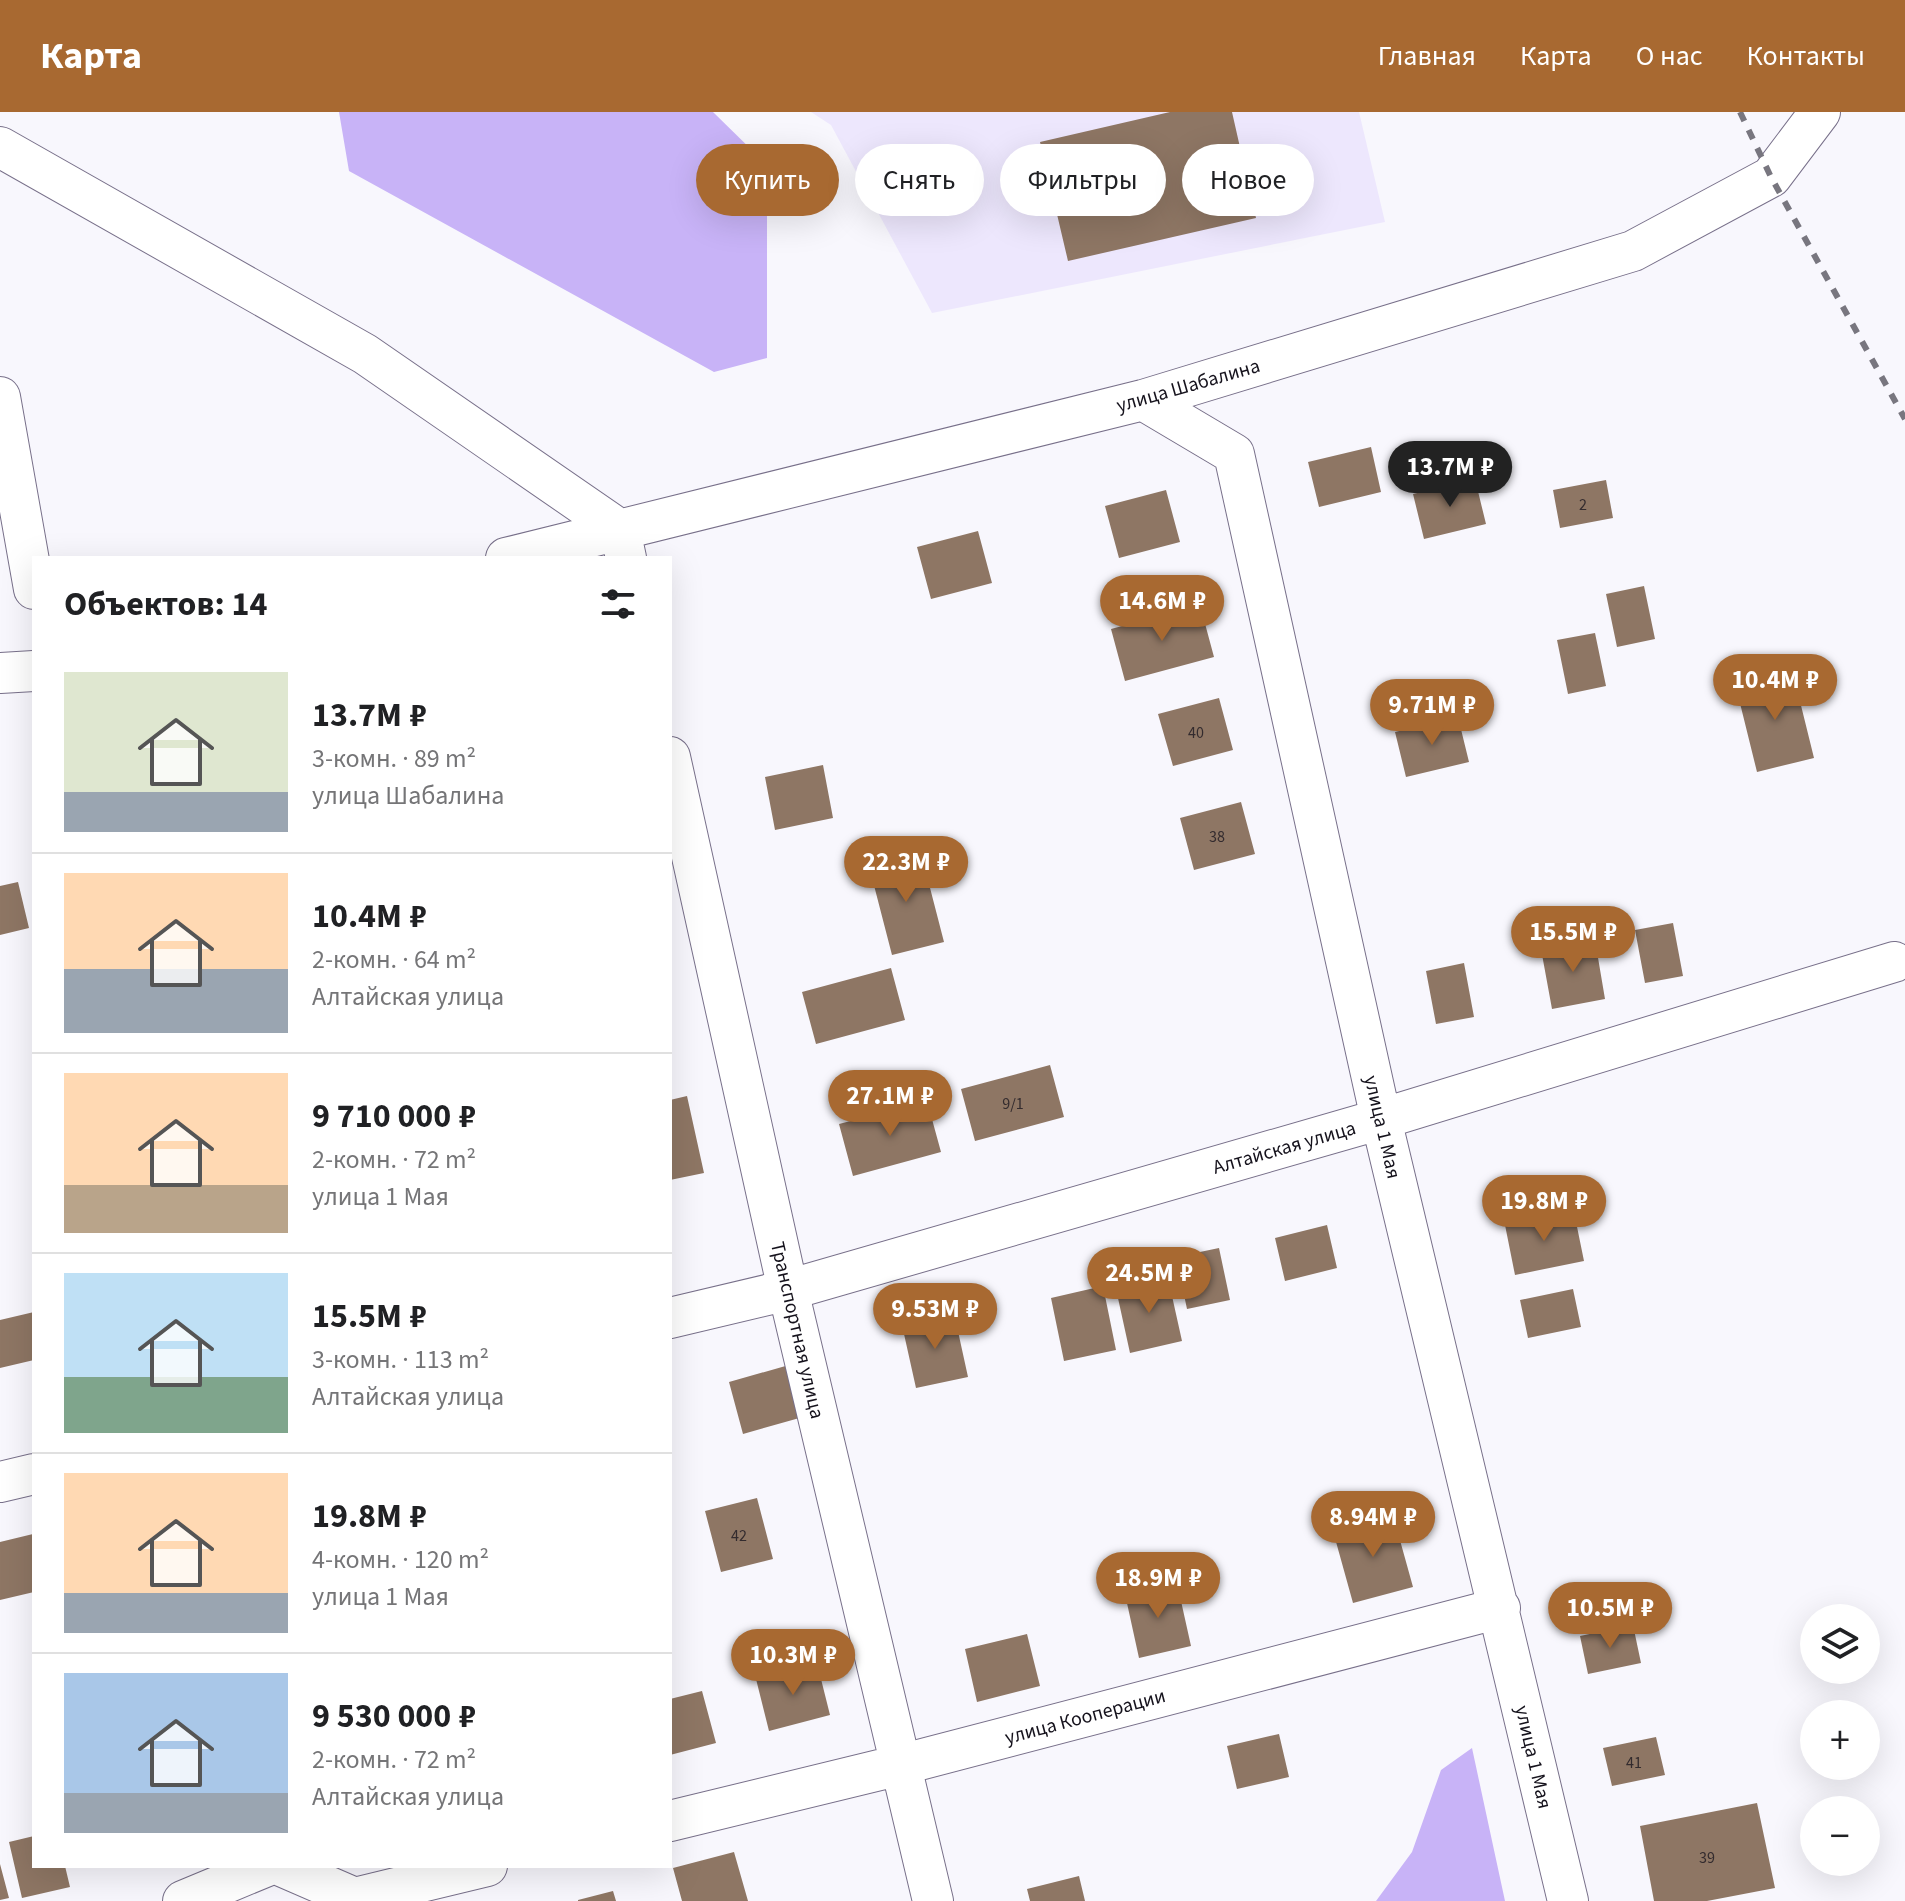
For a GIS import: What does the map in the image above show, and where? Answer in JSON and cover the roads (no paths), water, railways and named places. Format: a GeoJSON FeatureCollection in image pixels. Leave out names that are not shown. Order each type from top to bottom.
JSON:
{"type":"FeatureCollection","features":[{"type":"Feature","properties":{"kind":"street","name":"улица Шабалина"},"geometry":{"type":"LineString","coordinates":[[523,556],[623,544],[1143,400],[1633,251],[1771,177],[1820,112]]}},
{"type":"Feature","properties":{"kind":"street"},"geometry":{"type":"LineString","coordinates":[[0,147],[365,354],[623,544]]}},
{"type":"Feature","properties":{"kind":"street"},"geometry":{"type":"LineString","coordinates":[[0,397],[32,578]]}},
{"type":"Feature","properties":{"kind":"street","name":"улица 1 Мая"},"geometry":{"type":"LineString","coordinates":[[1143,400],[1234,454],[1381,1119],[1568,1901]]}},
{"type":"Feature","properties":{"kind":"street"},"geometry":{"type":"LineString","coordinates":[[0,673],[32,671]]}},
{"type":"Feature","properties":{"kind":"street","name":"Транспортная улица"},"geometry":{"type":"LineString","coordinates":[[672,766],[788,1290],[933,1901]]}},
{"type":"Feature","properties":{"kind":"street","name":"Алтайская улица"},"geometry":{"type":"LineString","coordinates":[[672,1318],[788,1290],[1381,1119],[1894,962]]}},
{"type":"Feature","properties":{"kind":"street"},"geometry":{"type":"LineString","coordinates":[[0,1482],[32,1474]]}},
{"type":"Feature","properties":{"kind":"street","name":"улица Кооперации"},"geometry":{"type":"LineString","coordinates":[[672,1821],[900,1765],[1500,1608]]}},
{"type":"Feature","properties":{"kind":"street"},"geometry":{"type":"LineString","coordinates":[[183,1901],[262,1868]]}},
{"type":"Feature","properties":{"kind":"street"},"geometry":{"type":"LineString","coordinates":[[288,1868],[354,1888],[475,1868]]}},
{"type":"Feature","properties":{"kind":"railway"},"geometry":{"type":"LineString","coordinates":[[1740,112],[1771,177],[1905,419]]}}]}
